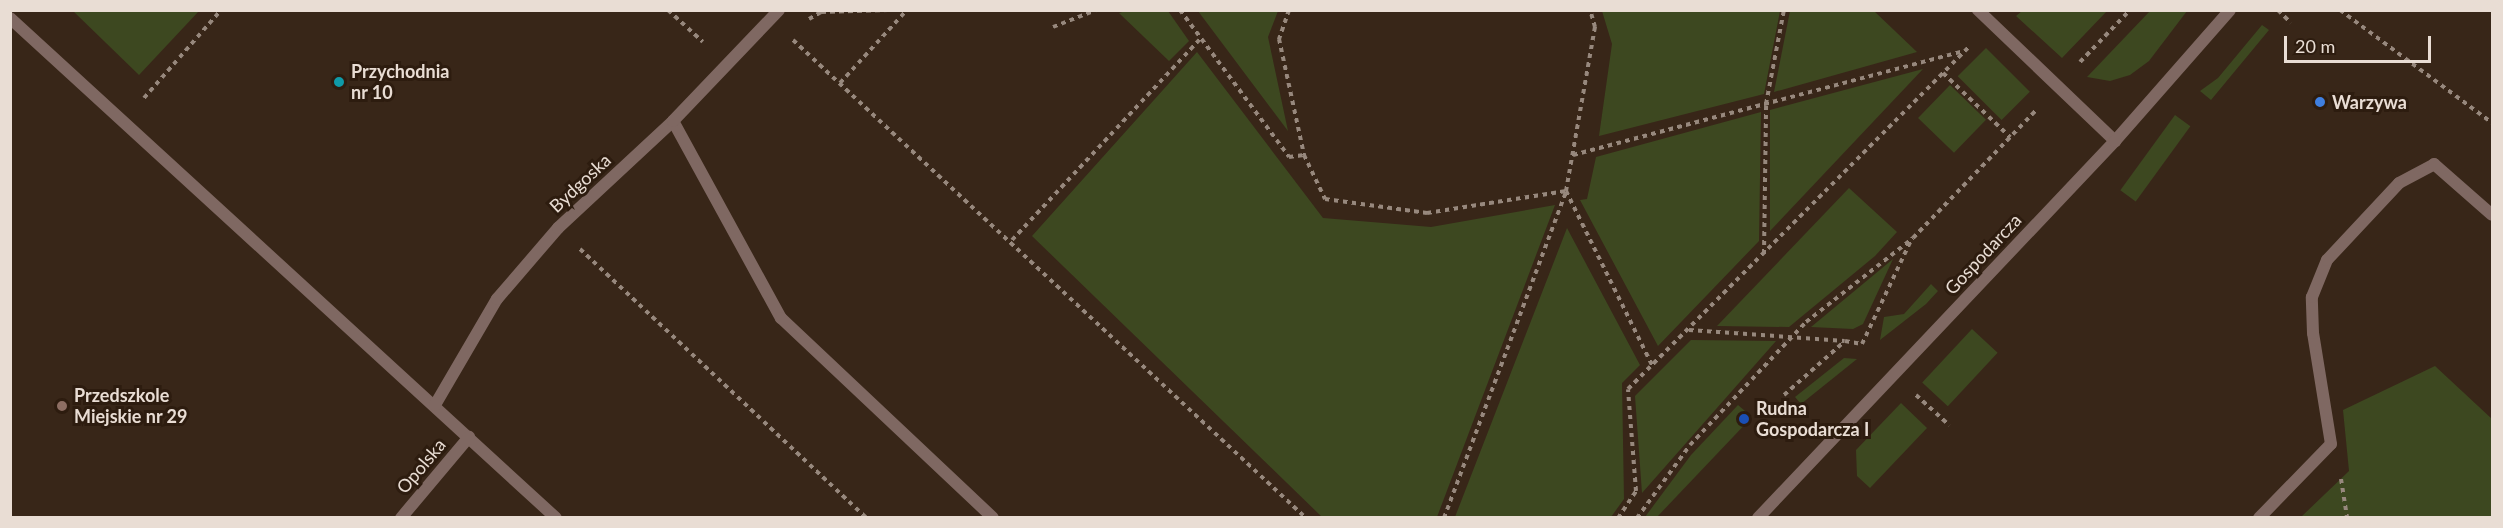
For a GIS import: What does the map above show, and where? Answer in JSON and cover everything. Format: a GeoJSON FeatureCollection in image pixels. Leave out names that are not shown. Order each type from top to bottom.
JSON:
{"type":"FeatureCollection","features":[{"type":"Feature","properties":{"kind":"street","name":"Bydgoska"},"geometry":{"type":"LineString","coordinates":[[435,405],[497,299],[558,228],[672,121],[779,10]]}},
{"type":"Feature","properties":{"kind":"street"},"geometry":{"type":"LineString","coordinates":[[1978,10],[2115,141]]}},
{"type":"Feature","properties":{"kind":"street","name":"Gospodarcza"},"geometry":{"type":"LineString","coordinates":[[1758,518],[2115,141],[2230,10]]}},
{"type":"Feature","properties":{"kind":"street"},"geometry":{"type":"LineString","coordinates":[[10,18],[556,518]]}},
{"type":"Feature","properties":{"kind":"street"},"geometry":{"type":"LineString","coordinates":[[672,121],[781,318],[993,518]]}},
{"type":"Feature","properties":{"kind":"street"},"geometry":{"type":"LineString","coordinates":[[2259,518],[2331,444],[2313,333],[2312,297],[2327,260],[2399,183],[2434,164],[2493,215]]}},
{"type":"Feature","properties":{"kind":"street","name":"Opolska"},"geometry":{"type":"LineString","coordinates":[[401,518],[469,437]]}},
{"type":"Feature","properties":{"kind":"path"},"geometry":{"type":"LineString","coordinates":[[143,98],[220,10]]}},
{"type":"Feature","properties":{"kind":"path"},"geometry":{"type":"LineString","coordinates":[[803,22],[821,12],[888,10]]}},
{"type":"Feature","properties":{"kind":"path"},"geometry":{"type":"LineString","coordinates":[[840,83],[907,10]]}},
{"type":"Feature","properties":{"kind":"path"},"geometry":{"type":"LineString","coordinates":[[1053,27],[1096,10]]}},
{"type":"Feature","properties":{"kind":"path"},"geometry":{"type":"LineString","coordinates":[[1180,10],[1289,157],[1304,155]]}},
{"type":"Feature","properties":{"kind":"path"},"geometry":{"type":"LineString","coordinates":[[1289,10],[1279,39],[1304,155],[1325,199],[1427,213],[1566,191]]}},
{"type":"Feature","properties":{"kind":"path"},"geometry":{"type":"LineString","coordinates":[[1444,518],[1566,191],[1595,27],[1590,10]]}},
{"type":"Feature","properties":{"kind":"path"},"geometry":{"type":"LineString","coordinates":[[1764,254],[1766,104],[1785,10]]}},
{"type":"Feature","properties":{"kind":"path"},"geometry":{"type":"LineString","coordinates":[[2074,69],[2130,10]]}},
{"type":"Feature","properties":{"kind":"path"},"geometry":{"type":"LineString","coordinates":[[2277,10],[2292,23]]}},
{"type":"Feature","properties":{"kind":"path"},"geometry":{"type":"LineString","coordinates":[[2340,10],[2493,123]]}},
{"type":"Feature","properties":{"kind":"path"},"geometry":{"type":"LineString","coordinates":[[785,33],[1012,240],[1306,518]]}},
{"type":"Feature","properties":{"kind":"path"},"geometry":{"type":"LineString","coordinates":[[1012,240],[1201,38]]}},
{"type":"Feature","properties":{"kind":"path"},"geometry":{"type":"LineString","coordinates":[[1618,518],[1636,491],[1628,389],[1976,40]]}},
{"type":"Feature","properties":{"kind":"path"},"geometry":{"type":"LineString","coordinates":[[1574,154],[1964,51]]}},
{"type":"Feature","properties":{"kind":"path"},"geometry":{"type":"LineString","coordinates":[[1943,73],[2010,137]]}},
{"type":"Feature","properties":{"kind":"path"},"geometry":{"type":"LineString","coordinates":[[1637,518],[1689,445],[1793,335],[1912,238],[2043,103]]}},
{"type":"Feature","properties":{"kind":"path"},"geometry":{"type":"LineString","coordinates":[[1566,191],[1652,365]]}},
{"type":"Feature","properties":{"kind":"path"},"geometry":{"type":"LineString","coordinates":[[558,228],[866,518]]}},
{"type":"Feature","properties":{"kind":"path"},"geometry":{"type":"LineString","coordinates":[[570,255],[585,238]]}},
{"type":"Feature","properties":{"kind":"path"},"geometry":{"type":"LineString","coordinates":[[1862,344],[1912,238]]}},
{"type":"Feature","properties":{"kind":"path"},"geometry":{"type":"LineString","coordinates":[[1688,330],[1793,335],[1862,344],[1868,350]]}},
{"type":"Feature","properties":{"kind":"path"},"geometry":{"type":"LineString","coordinates":[[1784,395],[1845,341]]}},
{"type":"Feature","properties":{"kind":"path"},"geometry":{"type":"LineString","coordinates":[[1911,391],[1948,425]]}},
{"type":"Feature","properties":{"kind":"green space"},"geometry":{"type":"Polygon","coordinates":[[[1129,10],[1168,11],[1189,41],[1169,61],[1119,13],[1129,10]]]}},
{"type":"Feature","properties":{"kind":"green space"},"geometry":{"type":"Polygon","coordinates":[[[73,11],[199,11],[139,75],[73,11]]]}},
{"type":"Feature","properties":{"kind":"green space"},"geometry":{"type":"Polygon","coordinates":[[[1198,11],[1278,11],[1268,37],[1288,131],[1198,11]]]}},
{"type":"Feature","properties":{"kind":"green space"},"geometry":{"type":"Polygon","coordinates":[[[1602,11],[1780,11],[1764,94],[1599,136],[1612,44],[1602,11]]]}},
{"type":"Feature","properties":{"kind":"green space"},"geometry":{"type":"Polygon","coordinates":[[[1790,11],[1874,11],[1917,52],[1774,92],[1790,11]]]}},
{"type":"Feature","properties":{"kind":"green space"},"geometry":{"type":"Polygon","coordinates":[[[2022,11],[2107,11],[2062,58],[2016,16],[2022,11]]]}},
{"type":"Feature","properties":{"kind":"green space"},"geometry":{"type":"Polygon","coordinates":[[[2150,11],[2187,11],[2149,61],[2130,75],[2110,81],[2087,77],[2150,11]]]}},
{"type":"Feature","properties":{"kind":"green space"},"geometry":{"type":"Polygon","coordinates":[[[2262,25],[2269,30],[2211,100],[2200,91],[2218,78],[2262,25]]]}},
{"type":"Feature","properties":{"kind":"green space"},"geometry":{"type":"Polygon","coordinates":[[[1986,48],[2030,92],[2002,120],[1958,76],[1986,48]]]}},
{"type":"Feature","properties":{"kind":"green space"},"geometry":{"type":"Polygon","coordinates":[[[1197,52],[1323,218],[1431,227],[1555,205],[1437,517],[1322,517],[1032,236],[1197,52]]]}},
{"type":"Feature","properties":{"kind":"green space"},"geometry":{"type":"Polygon","coordinates":[[[1923,69],[1770,231],[1770,110],[1923,69]]]}},
{"type":"Feature","properties":{"kind":"green space"},"geometry":{"type":"Polygon","coordinates":[[[1950,85],[1986,120],[1954,153],[1918,118],[1950,85]]]}},
{"type":"Feature","properties":{"kind":"green space"},"geometry":{"type":"Polygon","coordinates":[[[1761,112],[1759,241],[1658,346],[1580,200],[1587,199],[1596,157],[1761,112]]]}},
{"type":"Feature","properties":{"kind":"green space"},"geometry":{"type":"Polygon","coordinates":[[[2175,115],[2190,126],[2136,201],[2120,190],[2175,115]]]}},
{"type":"Feature","properties":{"kind":"green space"},"geometry":{"type":"Polygon","coordinates":[[[1849,188],[1897,232],[1875,256],[1789,327],[1717,326],[1849,188]]]}},
{"type":"Feature","properties":{"kind":"green space"},"geometry":{"type":"Polygon","coordinates":[[[1567,228],[1640,365],[1622,383],[1624,499],[1611,517],[1455,517],[1567,228]]]}},
{"type":"Feature","properties":{"kind":"green space"},"geometry":{"type":"Polygon","coordinates":[[[1893,259],[1863,324],[1853,329],[1811,327],[1893,259]]]}},
{"type":"Feature","properties":{"kind":"green space"},"geometry":{"type":"Polygon","coordinates":[[[1931,284],[1938,291],[1926,304],[1880,340],[1884,317],[1904,314],[1931,284]]]}},
{"type":"Feature","properties":{"kind":"green space"},"geometry":{"type":"Polygon","coordinates":[[[1972,329],[1998,353],[1948,406],[1922,382],[1972,329]]]}},
{"type":"Feature","properties":{"kind":"green space"},"geometry":{"type":"Polygon","coordinates":[[[1691,340],[1776,341],[1642,493],[1635,396],[1691,340]]]}},
{"type":"Feature","properties":{"kind":"green space"},"geometry":{"type":"Polygon","coordinates":[[[1844,358],[1857,359],[1801,404],[1795,397],[1844,358]]]}},
{"type":"Feature","properties":{"kind":"green space"},"geometry":{"type":"Polygon","coordinates":[[[2435,366],[2492,419],[2492,517],[2301,517],[2349,471],[2343,410],[2435,366]]]}},
{"type":"Feature","properties":{"kind":"green space"},"geometry":{"type":"Polygon","coordinates":[[[1901,403],[1927,428],[1870,488],[1857,476],[1856,450],[1901,403]]]}},
{"type":"Feature","properties":{"kind":"green space"},"geometry":{"type":"Polygon","coordinates":[[[1738,405],[1752,417],[1657,517],[1645,517],[1691,455],[1738,405]]]}},
{"type":"Feature","properties":{"kind":"place","name":"Przychodnia nr 10"},"geometry":{"type":"Point","coordinates":[339,82]}},
{"type":"Feature","properties":{"kind":"place","name":"Warzywa"},"geometry":{"type":"Point","coordinates":[2320,102]}},
{"type":"Feature","properties":{"kind":"place","name":"Przedszkole Miejskie nr 29"},"geometry":{"type":"Point","coordinates":[62,406]}},
{"type":"Feature","properties":{"kind":"place","name":"Rudna Gospodarcza I"},"geometry":{"type":"Point","coordinates":[1744,419]}}]}
